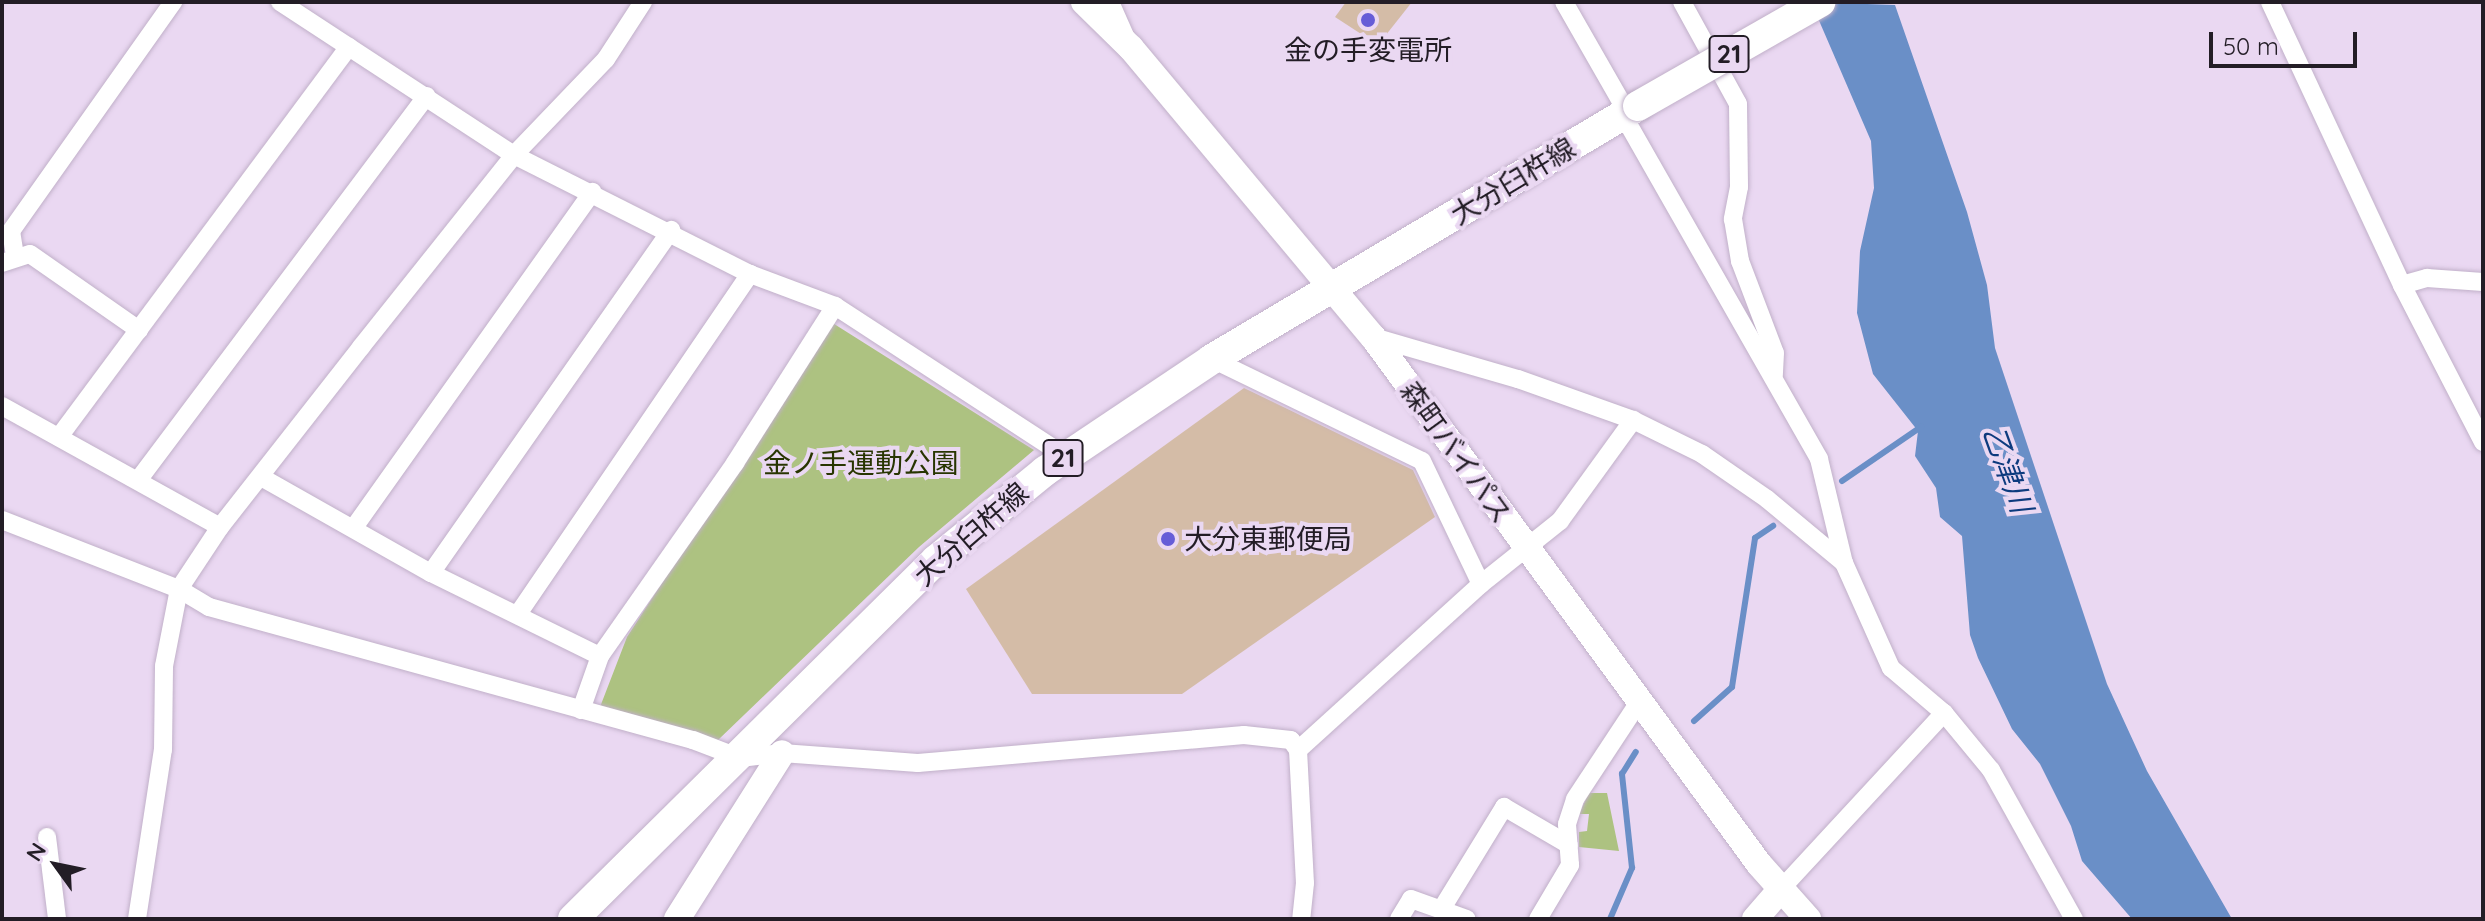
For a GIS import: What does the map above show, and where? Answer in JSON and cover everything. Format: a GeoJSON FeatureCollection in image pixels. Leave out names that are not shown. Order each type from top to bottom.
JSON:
{"type":"FeatureCollection","features":[{"type":"Feature","properties":{"kind":"main road","name":"森町バイパス"},"geometry":{"type":"LineString","coordinates":[[1084,2],[1131,48],[1373,337],[1639,702],[1781,889],[1808,919]]}},
{"type":"Feature","properties":{"kind":"main road","name":"21"},"geometry":{"type":"LineString","coordinates":[[1630,111],[1820,2]]}},
{"type":"Feature","properties":{"kind":"main road","name":"大分臼杵線"},"geometry":{"type":"LineString","coordinates":[[573,919],[740,758],[936,560],[1065,456],[1212,359],[1630,111]]}},
{"type":"Feature","properties":{"kind":"main road"},"geometry":{"type":"LineString","coordinates":[[677,919],[782,753]]}},
{"type":"Feature","properties":{"kind":"main road"},"geometry":{"type":"LineString","coordinates":[[1755,919],[1781,889]]}},
{"type":"Feature","properties":{"kind":"street"},"geometry":{"type":"LineString","coordinates":[[139,330],[30,254],[9,259],[11,231],[173,2]]}},
{"type":"Feature","properties":{"kind":"street"},"geometry":{"type":"LineString","coordinates":[[280,2],[514,155],[671,230],[750,274],[835,306],[1065,456]]}},
{"type":"Feature","properties":{"kind":"street"},"geometry":{"type":"LineString","coordinates":[[137,919],[163,750],[164,666],[179,589],[220,527],[514,155],[606,59],[643,2]]}},
{"type":"Feature","properties":{"kind":"street"},"geometry":{"type":"LineString","coordinates":[[1110,2],[1131,48]]}},
{"type":"Feature","properties":{"kind":"street"},"geometry":{"type":"LineString","coordinates":[[1564,2],[1630,111],[1819,459],[1844,563],[1891,668],[1944,713],[1991,770],[2074,919]]}},
{"type":"Feature","properties":{"kind":"street"},"geometry":{"type":"LineString","coordinates":[[1682,2],[1738,104],[1739,187],[1733,219],[1740,261],[1775,353],[1774,378]]}},
{"type":"Feature","properties":{"kind":"street"},"geometry":{"type":"LineString","coordinates":[[2270,2],[2402,285],[2483,442]]}},
{"type":"Feature","properties":{"kind":"street"},"geometry":{"type":"LineString","coordinates":[[59,437],[349,47]]}},
{"type":"Feature","properties":{"kind":"street"},"geometry":{"type":"LineString","coordinates":[[139,479],[427,96]]}},
{"type":"Feature","properties":{"kind":"street"},"geometry":{"type":"LineString","coordinates":[[355,526],[592,192]]}},
{"type":"Feature","properties":{"kind":"street"},"geometry":{"type":"LineString","coordinates":[[431,573],[671,230]]}},
{"type":"Feature","properties":{"kind":"street"},"geometry":{"type":"LineString","coordinates":[[518,614],[750,274]]}},
{"type":"Feature","properties":{"kind":"street"},"geometry":{"type":"LineString","coordinates":[[2402,285],[2427,278],[2483,282]]}},
{"type":"Feature","properties":{"kind":"street"},"geometry":{"type":"LineString","coordinates":[[581,710],[600,656],[735,463],[835,306]]}},
{"type":"Feature","properties":{"kind":"street"},"geometry":{"type":"LineString","coordinates":[[1373,337],[1518,379],[1633,420],[1702,454],[1767,499],[1844,563]]}},
{"type":"Feature","properties":{"kind":"street"},"geometry":{"type":"LineString","coordinates":[[1212,359],[1422,461],[1481,584]]}},
{"type":"Feature","properties":{"kind":"street"},"geometry":{"type":"LineString","coordinates":[[2,430],[8,410],[139,479],[220,527]]}},
{"type":"Feature","properties":{"kind":"street"},"geometry":{"type":"LineString","coordinates":[[1298,750],[1481,584],[1560,521],[1633,420]]}},
{"type":"Feature","properties":{"kind":"street"},"geometry":{"type":"LineString","coordinates":[[261,477],[355,526],[431,573],[600,656]]}},
{"type":"Feature","properties":{"kind":"street"},"geometry":{"type":"LineString","coordinates":[[2,520],[179,589],[209,607],[581,710],[740,758],[782,753],[918,763],[1244,735],[1291,740],[1298,750],[1305,883],[1301,919]]}},
{"type":"Feature","properties":{"kind":"street"},"geometry":{"type":"LineString","coordinates":[[1538,919],[1570,865],[1567,824],[1575,799],[1639,702]]}},
{"type":"Feature","properties":{"kind":"street"},"geometry":{"type":"LineString","coordinates":[[1781,889],[1944,713]]}},
{"type":"Feature","properties":{"kind":"street"},"geometry":{"type":"LineString","coordinates":[[1441,910],[1504,807],[1569,845]]}},
{"type":"Feature","properties":{"kind":"street"},"geometry":{"type":"LineString","coordinates":[[47,837],[57,919]]}},
{"type":"Feature","properties":{"kind":"street"},"geometry":{"type":"LineString","coordinates":[[1399,919],[1411,899],[1467,919]]}},
{"type":"Feature","properties":{"kind":"green space","name":"金ノ手運動公園"},"geometry":{"type":"Polygon","coordinates":[[[831,322],[1034,450],[919,547],[718,740],[600,707],[627,637],[831,322]]]}},
{"type":"Feature","properties":{"kind":"green space"},"geometry":{"type":"Polygon","coordinates":[[[1589,793],[1607,793],[1619,851],[1579,847],[1579,832],[1587,831],[1589,814],[1579,814],[1589,793]]]}},
{"type":"Feature","properties":{"kind":"water","name":"乙津川"},"geometry":{"type":"Polygon","coordinates":[[[1811,2],[1895,5],[1967,212],[1987,285],[1995,348],[2107,684],[2147,771],[2232,919],[2132,919],[2082,861],[2071,826],[2040,764],[2012,729],[1978,658],[1970,635],[1962,536],[1940,517],[1936,488],[1915,456],[1918,431],[1873,374],[1857,313],[1860,251],[1874,188],[1871,141],[1811,2]]]}},
{"type":"Feature","properties":{"kind":"building","name":"金の手変電所"},"geometry":{"type":"Polygon","coordinates":[[[1346,2],[1412,2],[1378,45],[1335,17],[1346,2]]]}},
{"type":"Feature","properties":{"kind":"building"},"geometry":{"type":"Polygon","coordinates":[[[1244,388],[1413,470],[1435,517],[1182,694],[1032,694],[966,589],[1244,388]]]}},
{"type":"Feature","properties":{"kind":"waterway"},"geometry":{"type":"LineString","coordinates":[[1842,481],[1921,427]]}},
{"type":"Feature","properties":{"kind":"waterway"},"geometry":{"type":"LineString","coordinates":[[1694,721],[1732,687],[1755,538],[1773,526]]}},
{"type":"Feature","properties":{"kind":"waterway"},"geometry":{"type":"LineString","coordinates":[[1610,919],[1632,868],[1622,774],[1636,752]]}},
{"type":"Feature","properties":{"kind":"place","name":"金の手変電所"},"geometry":{"type":"Point","coordinates":[1368,20]}},
{"type":"Feature","properties":{"kind":"place","name":"大分東郵便局"},"geometry":{"type":"Point","coordinates":[1168,539]}}]}
